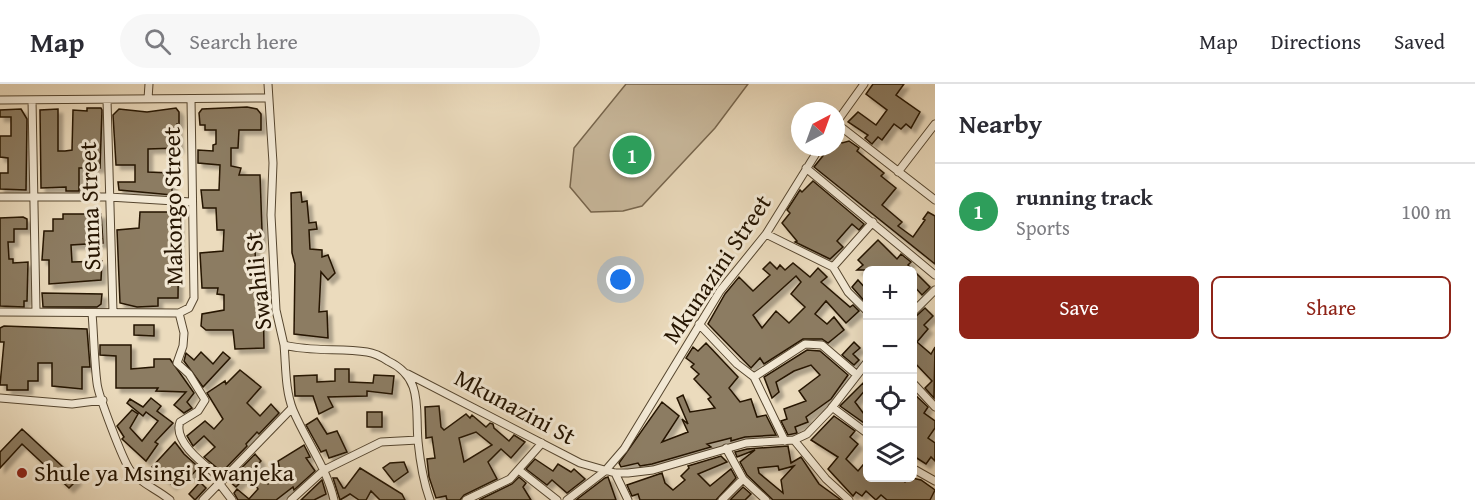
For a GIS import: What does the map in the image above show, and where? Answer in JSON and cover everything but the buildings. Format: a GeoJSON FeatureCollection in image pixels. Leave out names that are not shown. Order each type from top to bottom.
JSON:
{"type":"FeatureCollection","features":[{"type":"Feature","properties":{"kind":"street"},"geometry":{"type":"LineString","coordinates":[[148,99],[150,84]]}},
{"type":"Feature","properties":{"kind":"street","name":"Swahili St"},"geometry":{"type":"LineString","coordinates":[[268,84],[273,163],[271,215],[276,310],[284,345],[297,348],[369,352],[398,365],[408,374]]}},
{"type":"Feature","properties":{"kind":"street"},"geometry":{"type":"LineString","coordinates":[[845,110],[864,84]]}},
{"type":"Feature","properties":{"kind":"street"},"geometry":{"type":"LineString","coordinates":[[0,100],[268,98]]}},
{"type":"Feature","properties":{"kind":"street","name":"Makongo Street"},"geometry":{"type":"LineString","coordinates":[[191,99],[194,298],[189,308],[179,313],[184,333],[183,346],[177,363],[189,374],[205,400],[198,411],[180,422],[178,434],[221,482]]}},
{"type":"Feature","properties":{"kind":"street"},"geometry":{"type":"LineString","coordinates":[[32,100],[36,310]]}},
{"type":"Feature","properties":{"kind":"street","name":"Sunna Street"},"geometry":{"type":"LineString","coordinates":[[107,100],[113,312]]}},
{"type":"Feature","properties":{"kind":"street"},"geometry":{"type":"LineString","coordinates":[[898,172],[935,124]]}},
{"type":"Feature","properties":{"kind":"street"},"geometry":{"type":"LineString","coordinates":[[845,130],[935,200]]}},
{"type":"Feature","properties":{"kind":"street","name":"Mkunazini Street"},"geometry":{"type":"LineString","coordinates":[[567,500],[605,471],[624,449],[720,291],[766,234],[814,156]]}},
{"type":"Feature","properties":{"kind":"street"},"geometry":{"type":"LineString","coordinates":[[807,168],[935,275]]}},
{"type":"Feature","properties":{"kind":"street"},"geometry":{"type":"LineString","coordinates":[[0,197],[109,197],[191,202]]}},
{"type":"Feature","properties":{"kind":"street"},"geometry":{"type":"LineString","coordinates":[[833,267],[873,222]]}},
{"type":"Feature","properties":{"kind":"street"},"geometry":{"type":"LineString","coordinates":[[766,234],[833,267],[848,292],[863,308]]}},
{"type":"Feature","properties":{"kind":"street"},"geometry":{"type":"LineString","coordinates":[[917,308],[935,290]]}},
{"type":"Feature","properties":{"kind":"street"},"geometry":{"type":"LineString","coordinates":[[0,312],[36,310],[92,313],[179,313]]}},
{"type":"Feature","properties":{"kind":"street"},"geometry":{"type":"LineString","coordinates":[[92,313],[97,384],[129,469],[147,486],[170,500]]}},
{"type":"Feature","properties":{"kind":"street"},"geometry":{"type":"LineString","coordinates":[[699,324],[737,364],[754,377],[785,441]]}},
{"type":"Feature","properties":{"kind":"street"},"geometry":{"type":"LineString","coordinates":[[754,377],[805,344],[815,343],[822,345],[857,375]]}},
{"type":"Feature","properties":{"kind":"street"},"geometry":{"type":"LineString","coordinates":[[284,345],[288,391],[292,408],[324,470],[334,500]]}},
{"type":"Feature","properties":{"kind":"street"},"geometry":{"type":"LineString","coordinates":[[849,500],[826,478],[794,440],[807,434],[832,407],[863,367]]}},
{"type":"Feature","properties":{"kind":"street"},"geometry":{"type":"LineString","coordinates":[[408,374],[417,397],[418,440],[424,483],[430,500]]}},
{"type":"Feature","properties":{"kind":"street","name":"Mkunazini St"},"geometry":{"type":"LineString","coordinates":[[408,374],[580,463],[615,473],[653,470],[746,443],[794,440]]}},
{"type":"Feature","properties":{"kind":"street"},"geometry":{"type":"LineString","coordinates":[[917,387],[935,407]]}},
{"type":"Feature","properties":{"kind":"street"},"geometry":{"type":"LineString","coordinates":[[0,398],[72,404],[103,399]]}},
{"type":"Feature","properties":{"kind":"street"},"geometry":{"type":"LineString","coordinates":[[832,407],[863,432]]}},
{"type":"Feature","properties":{"kind":"street"},"geometry":{"type":"LineString","coordinates":[[203,500],[292,408]]}},
{"type":"Feature","properties":{"kind":"street"},"geometry":{"type":"LineString","coordinates":[[291,500],[324,470],[381,442],[418,440]]}},
{"type":"Feature","properties":{"kind":"street"},"geometry":{"type":"LineString","coordinates":[[466,500],[510,479],[520,471],[542,444]]}},
{"type":"Feature","properties":{"kind":"street"},"geometry":{"type":"LineString","coordinates":[[726,448],[743,479],[766,500]]}},
{"type":"Feature","properties":{"kind":"street"},"geometry":{"type":"LineString","coordinates":[[520,471],[556,500]]}},
{"type":"Feature","properties":{"kind":"street"},"geometry":{"type":"LineString","coordinates":[[917,471],[935,481]]}},
{"type":"Feature","properties":{"kind":"street"},"geometry":{"type":"LineString","coordinates":[[615,473],[628,500]]}},
{"type":"Feature","properties":{"kind":"street"},"geometry":{"type":"LineString","coordinates":[[722,500],[743,479]]}},
{"type":"Feature","properties":{"kind":"street"},"geometry":{"type":"LineString","coordinates":[[221,482],[232,500]]}},
{"type":"Feature","properties":{"kind":"shaded area"},"geometry":{"type":"Polygon","coordinates":[[[626,84],[748,84],[715,128],[642,206],[623,211],[591,212],[570,187],[574,148],[626,84]]]}},
{"type":"Feature","properties":{"kind":"place","name":"running track"},"geometry":{"type":"Point","coordinates":[632,155]}},
{"type":"Feature","properties":{"kind":"place","name":"Shule ya Msingi Kwanjeka"},"geometry":{"type":"Point","coordinates":[22,473]}}]}
